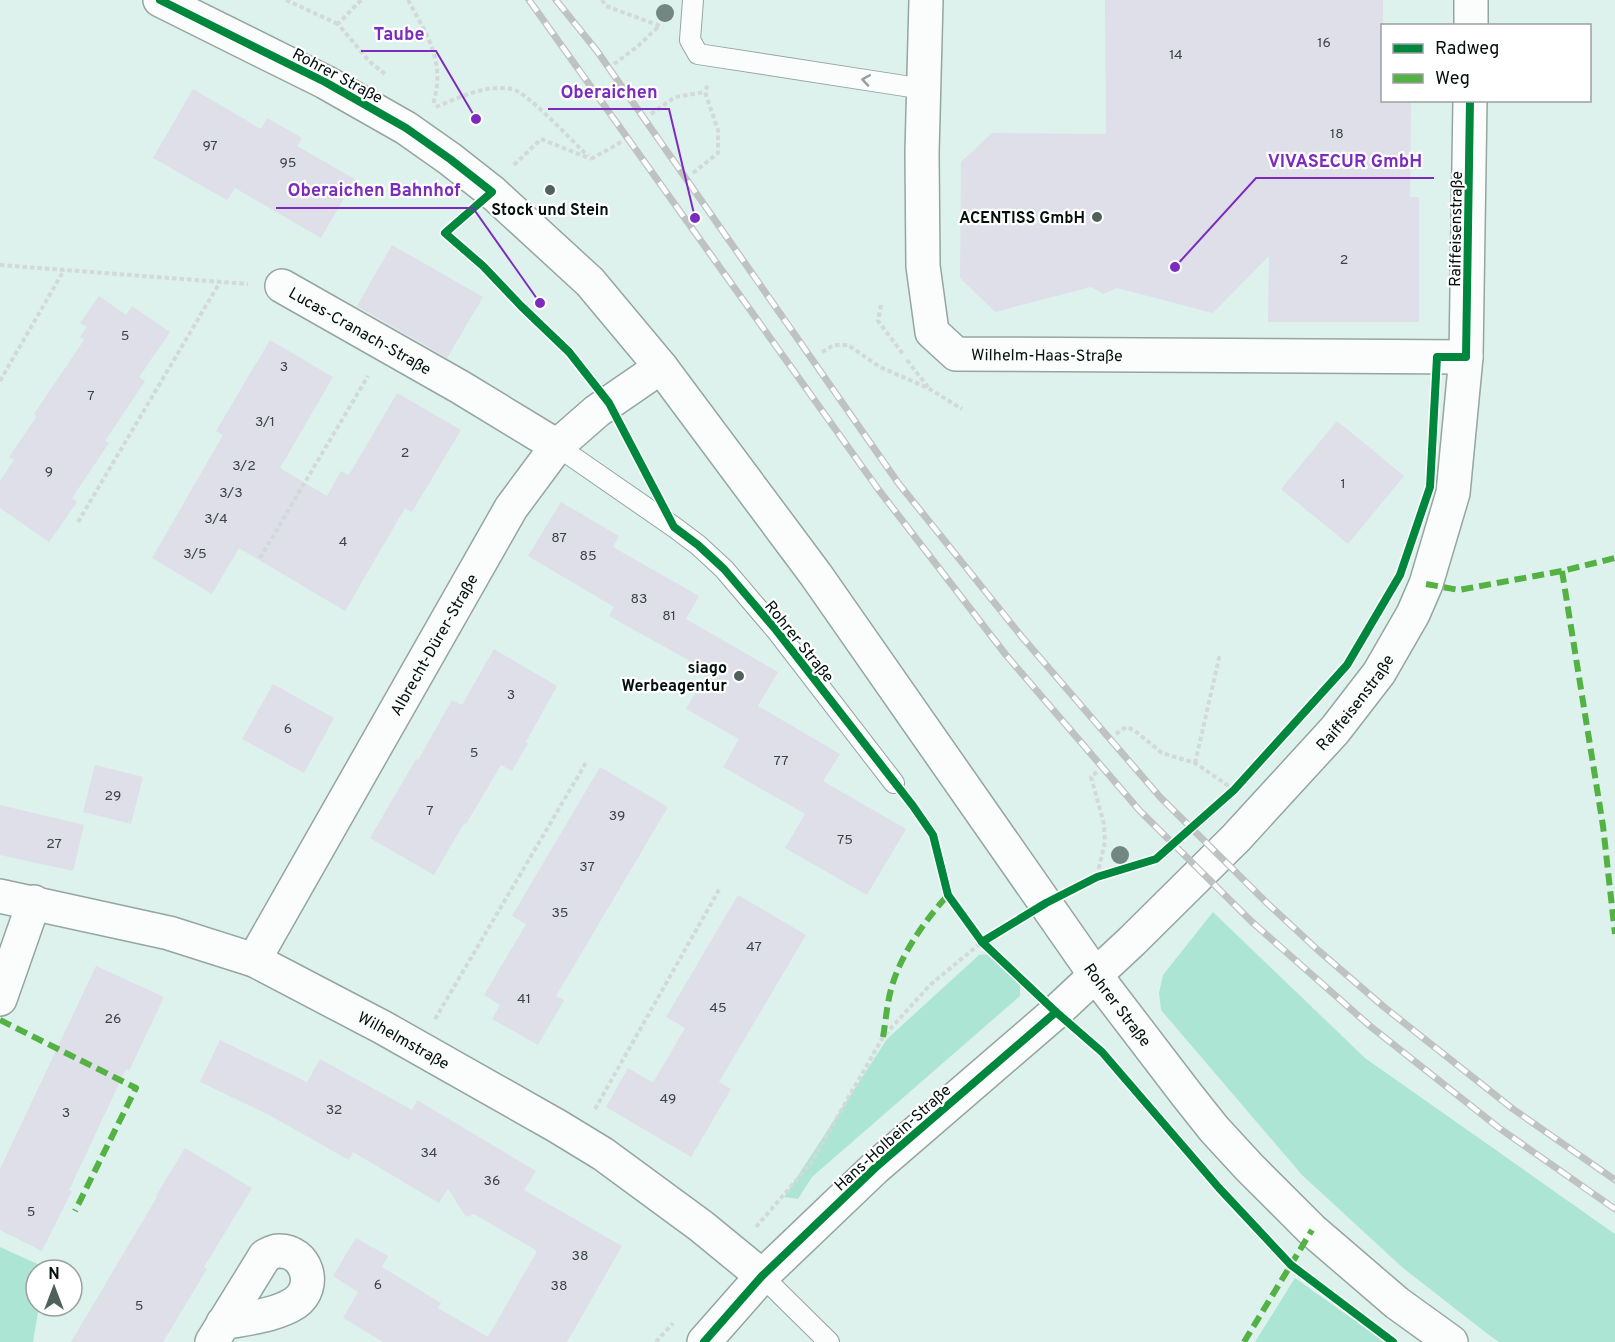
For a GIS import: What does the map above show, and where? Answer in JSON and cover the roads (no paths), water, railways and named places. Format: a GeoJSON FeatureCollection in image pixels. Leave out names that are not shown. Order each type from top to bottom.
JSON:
{"type":"FeatureCollection","features":[{"type":"Feature","properties":{"kind":"street","name":"Rohrer Straße"},"geometry":{"type":"LineString","coordinates":[[160,0],[325,82],[406,128],[492,192],[590,282],[661,367],[816,575],[1096,976],[1214,1129],[1312,1230],[1397,1303],[1451,1342]]}},
{"type":"Feature","properties":{"kind":"street","name":"Wilhelm-Haas-Straße"},"geometry":{"type":"LineString","coordinates":[[926,0],[922,153],[923,266],[932,332],[956,354],[1466,357]]}},
{"type":"Feature","properties":{"kind":"street"},"geometry":{"type":"LineString","coordinates":[[1471,0],[1471,24]]}},
{"type":"Feature","properties":{"kind":"street","name":"Raiffeisenstraße"},"geometry":{"type":"LineString","coordinates":[[1096,976],[1236,838],[1335,730],[1379,673],[1422,594],[1453,494],[1466,357],[1470,102]]}},
{"type":"Feature","properties":{"kind":"street","name":"Lucas-Cranach-Straße"},"geometry":{"type":"LineString","coordinates":[[282,286],[460,387],[557,446]]}},
{"type":"Feature","properties":{"kind":"street","name":"Albrecht-Dürer-Straße"},"geometry":{"type":"LineString","coordinates":[[254,960],[511,508],[557,446],[609,403],[661,367]]}},
{"type":"Feature","properties":{"kind":"street","name":"Wilhelmstraße"},"geometry":{"type":"LineString","coordinates":[[0,896],[169,933],[254,960],[418,1048],[603,1154],[701,1226],[762,1276]]}},
{"type":"Feature","properties":{"kind":"street"},"geometry":{"type":"LineString","coordinates":[[0,999],[33,902]]}},
{"type":"Feature","properties":{"kind":"street","name":"Hans-Holbein-Straße"},"geometry":{"type":"LineString","coordinates":[[704,1342],[762,1276],[875,1168],[1096,976]]}},
{"type":"Feature","properties":{"kind":"lane"},"geometry":{"type":"LineString","coordinates":[[693,0],[690,40],[698,54],[924,89]]}},
{"type":"Feature","properties":{"kind":"lane","name":"Rohrer Straße"},"geometry":{"type":"LineString","coordinates":[[557,446],[674,527],[724,569],[776,630],[894,783]]}},
{"type":"Feature","properties":{"kind":"lane"},"geometry":{"type":"LineString","coordinates":[[762,1276],[830,1342]]}},
{"type":"Feature","properties":{"kind":"railway"},"geometry":{"type":"LineString","coordinates":[[529,0],[878,489],[1006,655],[1140,811],[1252,922],[1370,1026],[1499,1128],[1615,1209]]}},
{"type":"Feature","properties":{"kind":"railway"},"geometry":{"type":"LineString","coordinates":[[556,0],[597,51],[899,484],[1022,637],[1160,797],[1267,903],[1384,1007],[1513,1109],[1615,1180]]}},
{"type":"Feature","properties":{"kind":"place","name":"Taube"},"geometry":{"type":"Point","coordinates":[476,119]}},
{"type":"Feature","properties":{"kind":"place","name":"Stock und Stein"},"geometry":{"type":"Point","coordinates":[550,190]}},
{"type":"Feature","properties":{"kind":"place","name":"ACENTISS GmbH"},"geometry":{"type":"Point","coordinates":[1097,217]}},
{"type":"Feature","properties":{"kind":"place","name":"Oberaichen"},"geometry":{"type":"Point","coordinates":[695,218]}},
{"type":"Feature","properties":{"kind":"place","name":"VIVASECUR GmbH"},"geometry":{"type":"Point","coordinates":[1175,267]}},
{"type":"Feature","properties":{"kind":"place","name":"Oberaichen Bahnhof"},"geometry":{"type":"Point","coordinates":[540,303]}},
{"type":"Feature","properties":{"kind":"place","name":"siago Werbeagentur"},"geometry":{"type":"Point","coordinates":[739,676]}}]}
